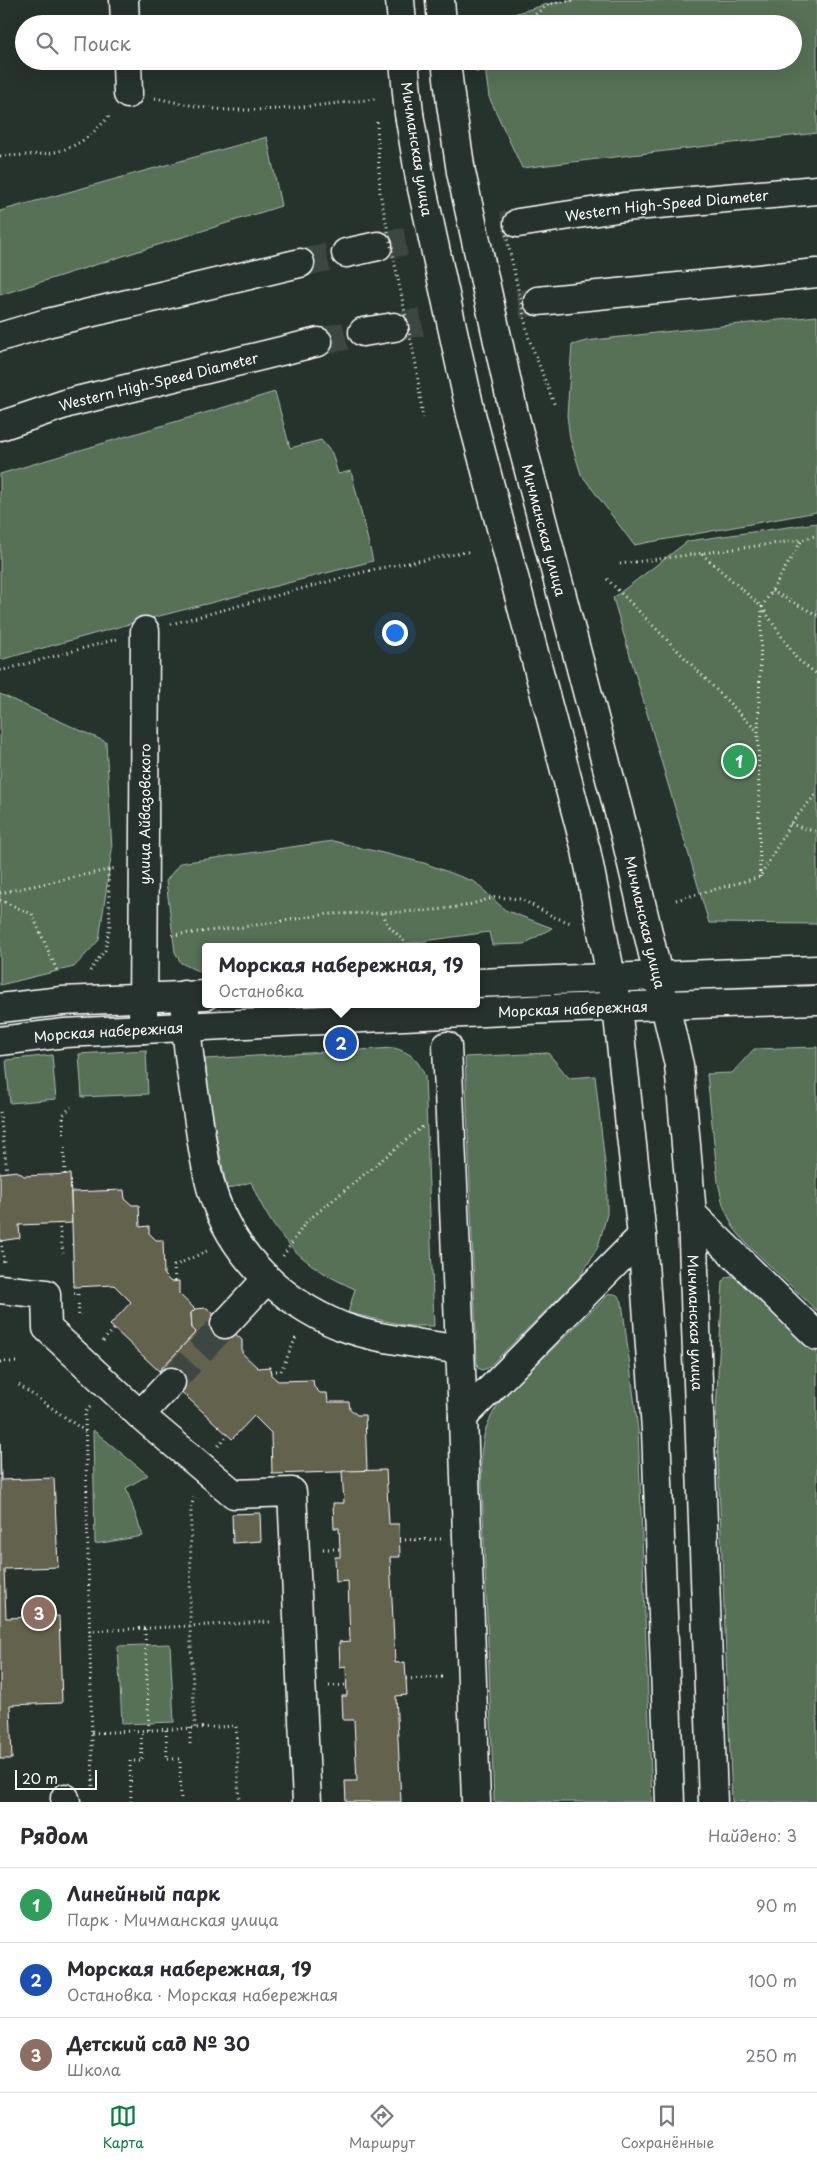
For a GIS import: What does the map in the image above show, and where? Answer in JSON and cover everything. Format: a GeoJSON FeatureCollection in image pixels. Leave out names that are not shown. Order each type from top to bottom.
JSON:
{"type":"FeatureCollection","features":[{"type":"Feature","properties":{"kind":"main road"},"geometry":{"type":"LineString","coordinates":[[124,0],[125,15]]}},
{"type":"Feature","properties":{"kind":"main road"},"geometry":{"type":"LineString","coordinates":[[400,0],[401,15]]}},
{"type":"Feature","properties":{"kind":"main road"},"geometry":{"type":"LineString","coordinates":[[440,0],[441,15]]}},
{"type":"Feature","properties":{"kind":"main road"},"geometry":{"type":"LineString","coordinates":[[127,70],[128,94]]}},
{"type":"Feature","properties":{"kind":"main road","name":"Мичманская улица"},"geometry":{"type":"LineString","coordinates":[[405,70],[409,114],[420,179],[471,414],[586,850],[617,1008],[642,1236],[656,1430],[670,1802]]}},
{"type":"Feature","properties":{"kind":"main road","name":"Мичманская улица"},"geometry":{"type":"LineString","coordinates":[[447,70],[461,172],[513,410],[627,843],[679,1065],[692,1214],[713,1802]]}},
{"type":"Feature","properties":{"kind":"main road","name":"Western High-Speed Diameter"},"geometry":{"type":"LineString","coordinates":[[511,224],[624,207],[817,190]]}},
{"type":"Feature","properties":{"kind":"main road"},"geometry":{"type":"LineString","coordinates":[[346,253],[378,246]]}},
{"type":"Feature","properties":{"kind":"main road"},"geometry":{"type":"LineString","coordinates":[[0,337],[47,323],[300,263]]}},
{"type":"Feature","properties":{"kind":"main road"},"geometry":{"type":"LineString","coordinates":[[538,302],[817,273]]}},
{"type":"Feature","properties":{"kind":"main road"},"geometry":{"type":"LineString","coordinates":[[363,332],[394,327]]}},
{"type":"Feature","properties":{"kind":"main road","name":"Western High-Speed Diameter"},"geometry":{"type":"LineString","coordinates":[[0,426],[68,403],[318,342]]}},
{"type":"Feature","properties":{"kind":"main road","name":"улица Айвазовского"},"geometry":{"type":"LineString","coordinates":[[143,1029],[145,631]]}},
{"type":"Feature","properties":{"kind":"main road"},"geometry":{"type":"LineString","coordinates":[[480,983],[817,970]]}},
{"type":"Feature","properties":{"kind":"main road"},"geometry":{"type":"LineString","coordinates":[[0,1008],[62,1001],[195,995],[186,1027],[199,1120],[213,1194],[226,1224],[242,1251],[267,1279],[287,1296],[314,1314],[343,1326],[374,1335],[460,1350]]}},
{"type":"Feature","properties":{"kind":"main road","name":"Морская набережная"},"geometry":{"type":"LineString","coordinates":[[0,1041],[65,1033],[143,1029],[528,1010],[817,1000]]}},
{"type":"Feature","properties":{"kind":"main road"},"geometry":{"type":"LineString","coordinates":[[447,1046],[463,1417],[476,1802]]}},
{"type":"Feature","properties":{"kind":"main road"},"geometry":{"type":"LineString","coordinates":[[692,1214],[817,1336]]}},
{"type":"Feature","properties":{"kind":"main road"},"geometry":{"type":"LineString","coordinates":[[463,1417],[642,1236]]}},
{"type":"Feature","properties":{"kind":"main road"},"geometry":{"type":"LineString","coordinates":[[225,1324],[267,1279]]}},
{"type":"Feature","properties":{"kind":"main road"},"geometry":{"type":"LineString","coordinates":[[0,1289],[46,1294],[47,1328],[140,1415],[234,1494],[292,1492],[306,1802]]}},
{"type":"Feature","properties":{"kind":"main road"},"geometry":{"type":"LineString","coordinates":[[140,1415],[171,1382]]}},
{"type":"Feature","properties":{"kind":"path"},"geometry":{"type":"LineString","coordinates":[[535,15],[548,4],[576,0]]}},
{"type":"Feature","properties":{"kind":"path"},"geometry":{"type":"LineString","coordinates":[[474,74],[477,70]]}},
{"type":"Feature","properties":{"kind":"path"},"geometry":{"type":"LineString","coordinates":[[0,156],[58,152],[78,144],[94,133],[128,94],[196,106],[234,110],[292,107],[375,99]]}},
{"type":"Feature","properties":{"kind":"path"},"geometry":{"type":"LineString","coordinates":[[376,122],[380,193],[416,365],[424,418]]}},
{"type":"Feature","properties":{"kind":"path"},"geometry":{"type":"LineString","coordinates":[[511,224],[530,339],[555,406]]}},
{"type":"Feature","properties":{"kind":"path"},"geometry":{"type":"LineString","coordinates":[[620,564],[802,540],[817,535]]}},
{"type":"Feature","properties":{"kind":"path"},"geometry":{"type":"LineString","coordinates":[[760,877],[758,732],[762,607],[802,540]]}},
{"type":"Feature","properties":{"kind":"path"},"geometry":{"type":"LineString","coordinates":[[0,671],[375,569],[472,551]]}},
{"type":"Feature","properties":{"kind":"path"},"geometry":{"type":"LineString","coordinates":[[702,554],[762,607],[798,659],[817,674]]}},
{"type":"Feature","properties":{"kind":"path"},"geometry":{"type":"LineString","coordinates":[[607,579],[758,732]]}},
{"type":"Feature","properties":{"kind":"path"},"geometry":{"type":"LineString","coordinates":[[772,591],[817,615]]}},
{"type":"Feature","properties":{"kind":"path"},"geometry":{"type":"LineString","coordinates":[[676,900],[760,877],[790,824],[816,795]]}},
{"type":"Feature","properties":{"kind":"path"},"geometry":{"type":"LineString","coordinates":[[790,824],[817,832]]}},
{"type":"Feature","properties":{"kind":"path"},"geometry":{"type":"LineString","coordinates":[[0,893],[144,862]]}},
{"type":"Feature","properties":{"kind":"path"},"geometry":{"type":"LineString","coordinates":[[83,975],[90,971],[105,950],[110,925],[108,870]]}},
{"type":"Feature","properties":{"kind":"path"},"geometry":{"type":"LineString","coordinates":[[144,933],[174,935],[328,914],[383,914],[465,906],[496,897],[521,899],[554,917],[571,923]]}},
{"type":"Feature","properties":{"kind":"path"},"geometry":{"type":"LineString","coordinates":[[0,900],[32,914],[60,980]]}},
{"type":"Feature","properties":{"kind":"path"},"geometry":{"type":"LineString","coordinates":[[383,914],[387,924],[406,943]]}},
{"type":"Feature","properties":{"kind":"path"},"geometry":{"type":"LineString","coordinates":[[65,1174],[63,1114],[71,1107]]}},
{"type":"Feature","properties":{"kind":"path"},"geometry":{"type":"LineString","coordinates":[[0,1112],[7,1172]]}},
{"type":"Feature","properties":{"kind":"path"},"geometry":{"type":"LineString","coordinates":[[267,1279],[306,1222],[425,1124]]}},
{"type":"Feature","properties":{"kind":"path"},"geometry":{"type":"LineString","coordinates":[[59,1223],[63,1253]]}},
{"type":"Feature","properties":{"kind":"path"},"geometry":{"type":"LineString","coordinates":[[175,1281],[174,1266],[215,1247]]}},
{"type":"Feature","properties":{"kind":"path"},"geometry":{"type":"LineString","coordinates":[[270,1371],[281,1371],[300,1330]]}},
{"type":"Feature","properties":{"kind":"path"},"geometry":{"type":"LineString","coordinates":[[0,1362],[19,1362]]}},
{"type":"Feature","properties":{"kind":"path"},"geometry":{"type":"LineString","coordinates":[[19,1385],[86,1432]]}},
{"type":"Feature","properties":{"kind":"path"},"geometry":{"type":"LineString","coordinates":[[93,1795],[85,1412],[109,1386]]}},
{"type":"Feature","properties":{"kind":"path"},"geometry":{"type":"LineString","coordinates":[[195,1728],[190,1626],[191,1508],[200,1465]]}},
{"type":"Feature","properties":{"kind":"path"},"geometry":{"type":"LineString","coordinates":[[400,1540],[446,1538]]}},
{"type":"Feature","properties":{"kind":"path"},"geometry":{"type":"LineString","coordinates":[[90,1631],[299,1621]]}},
{"type":"Feature","properties":{"kind":"path"},"geometry":{"type":"LineString","coordinates":[[145,1628],[149,1730]]}},
{"type":"Feature","properties":{"kind":"path"},"geometry":{"type":"LineString","coordinates":[[406,1679],[452,1677]]}},
{"type":"Feature","properties":{"kind":"path"},"geometry":{"type":"LineString","coordinates":[[92,1733],[236,1726],[239,1802]]}},
{"type":"Feature","properties":{"kind":"path"},"geometry":{"type":"LineString","coordinates":[[190,1728],[190,1744]]}},
{"type":"Feature","properties":{"kind":"path"},"geometry":{"type":"LineString","coordinates":[[166,1730],[167,1759],[180,1759],[181,1802]]}},
{"type":"Feature","properties":{"kind":"path"},"geometry":{"type":"LineString","coordinates":[[131,1802],[130,1761],[142,1761],[141,1731]]}},
{"type":"Feature","properties":{"kind":"green space"},"geometry":{"type":"Polygon","coordinates":[[[576,0],[817,0],[817,133],[522,168],[489,97],[485,70],[802,70],[802,15],[510,15],[548,4],[576,0]]]}},
{"type":"Feature","properties":{"kind":"green space"},"geometry":{"type":"Polygon","coordinates":[[[267,137],[281,206],[0,295],[0,211],[267,137]]]}},
{"type":"Feature","properties":{"kind":"green space"},"geometry":{"type":"Polygon","coordinates":[[[817,316],[817,512],[634,545],[581,474],[570,439],[567,415],[572,345],[586,341],[817,316]]]}},
{"type":"Feature","properties":{"kind":"green space"},"geometry":{"type":"Polygon","coordinates":[[[275,392],[290,448],[321,440],[332,453],[338,474],[351,471],[373,561],[140,621],[0,660],[0,474],[275,392]]]}},
{"type":"Feature","properties":{"kind":"green space"},"geometry":{"type":"Polygon","coordinates":[[[817,523],[817,924],[709,923],[613,598],[688,541],[817,523]]]}},
{"type":"Feature","properties":{"kind":"green space"},"geometry":{"type":"Polygon","coordinates":[[[0,694],[106,742],[112,850],[99,940],[74,967],[0,985],[0,694]]]}},
{"type":"Feature","properties":{"kind":"green space"},"geometry":{"type":"Polygon","coordinates":[[[333,841],[424,863],[475,882],[505,910],[552,928],[524,944],[492,945],[489,932],[411,943],[202,943],[202,973],[181,963],[175,952],[166,881],[180,863],[333,841]]]}},
{"type":"Feature","properties":{"kind":"green space"},"geometry":{"type":"Polygon","coordinates":[[[817,1047],[817,1311],[745,1242],[733,1227],[723,1205],[718,1182],[707,1074],[732,1073],[754,1049],[817,1047]]]}},
{"type":"Feature","properties":{"kind":"green space"},"geometry":{"type":"Polygon","coordinates":[[[394,1048],[414,1058],[425,1076],[434,1326],[409,1326],[348,1313],[355,1289],[319,1270],[291,1247],[269,1218],[251,1182],[227,1189],[209,1100],[205,1059],[394,1048]]]}},
{"type":"Feature","properties":{"kind":"green space"},"geometry":{"type":"Polygon","coordinates":[[[146,1050],[148,1094],[82,1097],[79,1054],[146,1050]]]}},
{"type":"Feature","properties":{"kind":"green space"},"geometry":{"type":"Polygon","coordinates":[[[548,1053],[569,1078],[595,1076],[607,1181],[607,1214],[598,1247],[580,1277],[488,1368],[482,1370],[478,1368],[477,1363],[465,1057],[548,1053]]]}},
{"type":"Feature","properties":{"kind":"green space"},"geometry":{"type":"Polygon","coordinates":[[[52,1055],[56,1099],[10,1103],[6,1060],[52,1055]]]}},
{"type":"Feature","properties":{"kind":"green space"},"geometry":{"type":"Polygon","coordinates":[[[726,1277],[736,1278],[817,1352],[817,1802],[732,1802],[716,1411],[723,1281],[726,1277]]]}},
{"type":"Feature","properties":{"kind":"green space"},"geometry":{"type":"Polygon","coordinates":[[[609,1294],[617,1295],[622,1302],[638,1430],[652,1802],[494,1802],[481,1460],[484,1434],[493,1412],[503,1397],[609,1294]]]}},
{"type":"Feature","properties":{"kind":"green space"},"geometry":{"type":"Polygon","coordinates":[[[93,1430],[148,1475],[126,1488],[143,1536],[95,1544],[93,1430]]]}},
{"type":"Feature","properties":{"kind":"green space"},"geometry":{"type":"Polygon","coordinates":[[[170,1644],[174,1722],[122,1724],[118,1646],[170,1644]]]}},
{"type":"Feature","properties":{"kind":"building"},"geometry":{"type":"Polygon","coordinates":[[[17,1171],[24,1176],[70,1174],[72,1223],[19,1225],[20,1238],[0,1241],[0,1173],[17,1171]]]}},
{"type":"Feature","properties":{"kind":"building"},"geometry":{"type":"Polygon","coordinates":[[[124,1190],[125,1199],[132,1205],[139,1205],[140,1227],[149,1226],[149,1233],[156,1240],[163,1240],[164,1275],[171,1282],[179,1281],[179,1294],[195,1309],[191,1313],[192,1328],[196,1332],[159,1371],[110,1325],[131,1302],[114,1285],[74,1287],[71,1192],[124,1190]]]}},
{"type":"Feature","properties":{"kind":"building"},"geometry":{"type":"Polygon","coordinates":[[[207,1308],[242,1340],[242,1353],[258,1368],[270,1367],[271,1375],[278,1381],[313,1380],[314,1387],[320,1393],[327,1393],[328,1402],[349,1402],[350,1409],[357,1415],[365,1415],[367,1471],[272,1474],[271,1433],[254,1416],[232,1439],[159,1371],[196,1332],[192,1328],[191,1313],[195,1309],[207,1308]]]}},
{"type":"Feature","properties":{"kind":"building"},"geometry":{"type":"Polygon","coordinates":[[[0,1442],[1,1480],[54,1478],[58,1567],[4,1569],[6,1618],[59,1616],[62,1703],[10,1705],[12,1759],[0,1759],[0,1442]]]}},
{"type":"Feature","properties":{"kind":"building"},"geometry":{"type":"Polygon","coordinates":[[[386,1470],[389,1524],[399,1524],[400,1557],[390,1557],[395,1663],[405,1662],[407,1695],[396,1696],[401,1802],[346,1802],[345,1781],[357,1781],[354,1720],[343,1720],[342,1696],[347,1696],[346,1666],[340,1667],[339,1642],[350,1641],[348,1581],[336,1582],[335,1557],[340,1557],[340,1549],[339,1528],[334,1528],[333,1503],[344,1503],[342,1471],[386,1470]]]}},
{"type":"Feature","properties":{"kind":"building"},"geometry":{"type":"Polygon","coordinates":[[[260,1513],[261,1541],[233,1543],[232,1514],[260,1513]]]}},
{"type":"Feature","properties":{"kind":"tunnel"},"geometry":{"type":"LineString","coordinates":[[378,246],[518,223]]}},
{"type":"Feature","properties":{"kind":"tunnel"},"geometry":{"type":"LineString","coordinates":[[300,263],[346,253]]}},
{"type":"Feature","properties":{"kind":"tunnel"},"geometry":{"type":"LineString","coordinates":[[394,327],[538,301]]}},
{"type":"Feature","properties":{"kind":"tunnel"},"geometry":{"type":"LineString","coordinates":[[318,342],[363,332]]}},
{"type":"Feature","properties":{"kind":"tunnel"},"geometry":{"type":"LineString","coordinates":[[171,1382],[225,1324]]}},
{"type":"Feature","properties":{"kind":"place","name":"Линейный парк"},"geometry":{"type":"Point","coordinates":[739,761]}},
{"type":"Feature","properties":{"kind":"place","name":"Морская набережная, 19"},"geometry":{"type":"Point","coordinates":[341,1043]}},
{"type":"Feature","properties":{"kind":"place","name":"Детский сад № 30"},"geometry":{"type":"Point","coordinates":[39,1613]}}]}
